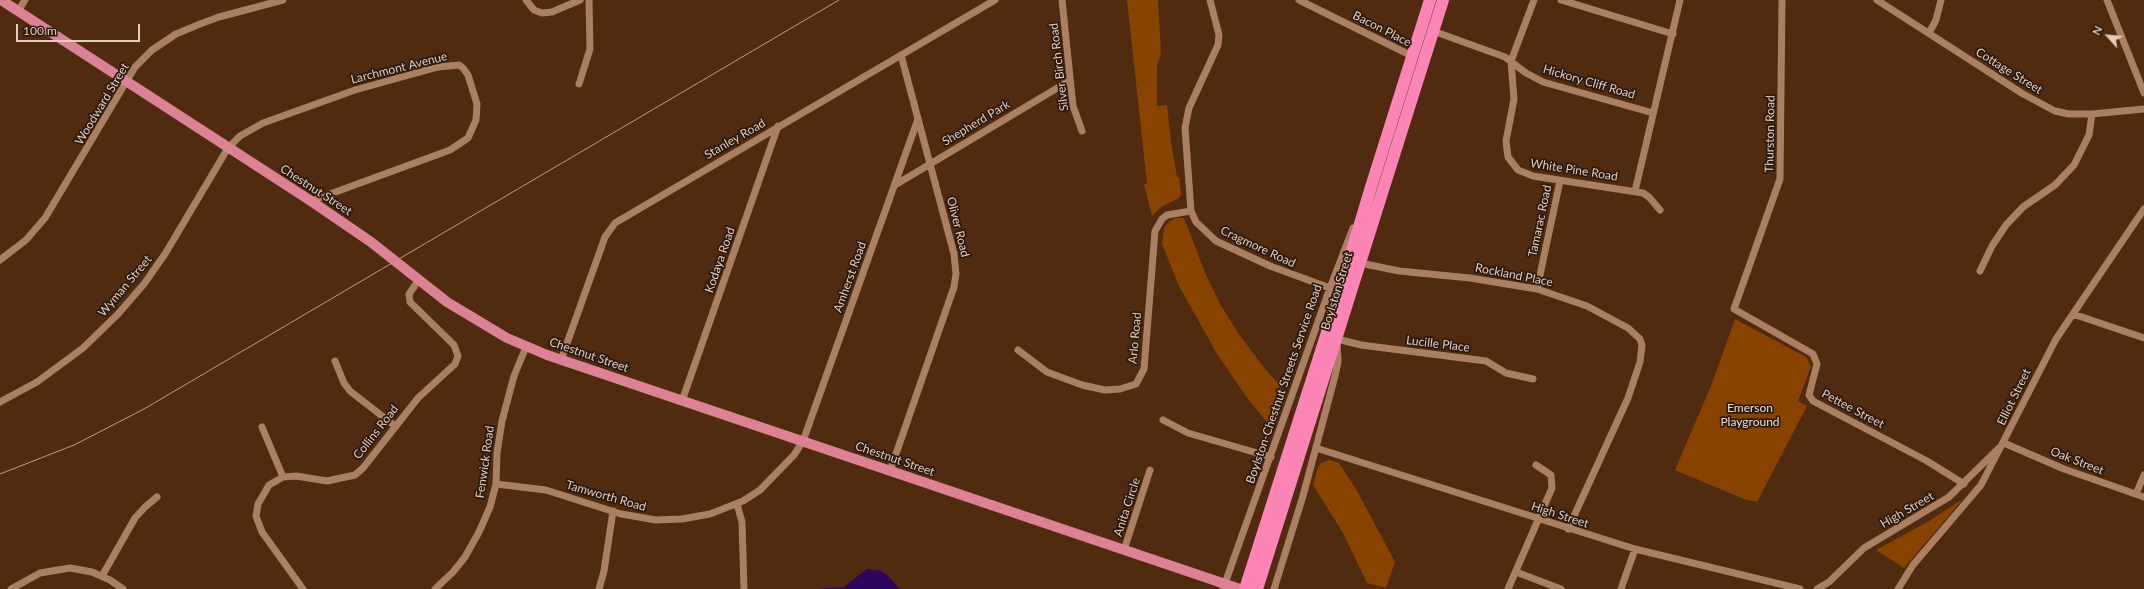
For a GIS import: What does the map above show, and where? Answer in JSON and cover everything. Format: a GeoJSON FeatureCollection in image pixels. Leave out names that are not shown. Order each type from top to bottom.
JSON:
{"type":"FeatureCollection","features":[{"type":"Feature","properties":{"kind":"highway","name":"Boylston Street"},"geometry":{"type":"LineString","coordinates":[[1250,586],[1371,187],[1430,0]]}},
{"type":"Feature","properties":{"kind":"highway","name":"Boylston Street"},"geometry":{"type":"LineString","coordinates":[[1250,586],[1337,339],[1443,0]]}},
{"type":"Feature","properties":{"kind":"main road","name":"Chestnut Street"},"geometry":{"type":"LineString","coordinates":[[1,0],[311,201],[371,242],[418,281],[475,321],[526,347],[1124,550],[1224,586],[1250,586]]}},
{"type":"Feature","properties":{"kind":"street"},"geometry":{"type":"LineString","coordinates":[[18,10],[25,0]]}},
{"type":"Feature","properties":{"kind":"street","name":"Woodward Street"},"geometry":{"type":"LineString","coordinates":[[0,260],[26,240],[51,211],[135,67],[152,50],[176,34],[218,17],[283,0]]}},
{"type":"Feature","properties":{"kind":"street"},"geometry":{"type":"LineString","coordinates":[[526,0],[534,10],[542,13],[557,10],[580,0]]}},
{"type":"Feature","properties":{"kind":"street"},"geometry":{"type":"LineString","coordinates":[[579,84],[590,49],[588,0]]}},
{"type":"Feature","properties":{"kind":"street","name":"Stanley Road"},"geometry":{"type":"LineString","coordinates":[[561,360],[605,237],[612,226],[623,217],[995,0]]}},
{"type":"Feature","properties":{"kind":"street","name":"Silver Birch Road"},"geometry":{"type":"LineString","coordinates":[[1062,0],[1069,81],[1075,116],[1082,131]]}},
{"type":"Feature","properties":{"kind":"street","name":"Cragmore Road"},"geometry":{"type":"LineString","coordinates":[[1210,0],[1219,35],[1218,44],[1188,108],[1185,128],[1191,211],[1196,222],[1216,241],[1270,266],[1330,288]]}},
{"type":"Feature","properties":{"kind":"street"},"geometry":{"type":"LineString","coordinates":[[1511,61],[1534,0]]}},
{"type":"Feature","properties":{"kind":"street"},"geometry":{"type":"LineString","coordinates":[[1561,0],[1673,34]]}},
{"type":"Feature","properties":{"kind":"street"},"geometry":{"type":"LineString","coordinates":[[1635,191],[1680,0]]}},
{"type":"Feature","properties":{"kind":"street","name":"Thurston Road"},"geometry":{"type":"LineString","coordinates":[[1734,309],[1780,179],[1782,0]]}},
{"type":"Feature","properties":{"kind":"street","name":"Cottage Street"},"geometry":{"type":"LineString","coordinates":[[1877,0],[2048,108],[2069,114],[2092,114],[2144,109]]}},
{"type":"Feature","properties":{"kind":"street"},"geometry":{"type":"LineString","coordinates":[[1929,33],[1936,20],[1941,0]]}},
{"type":"Feature","properties":{"kind":"street"},"geometry":{"type":"LineString","coordinates":[[2107,0],[2140,74],[2144,93]]}},
{"type":"Feature","properties":{"kind":"street","name":"Bacon Place"},"geometry":{"type":"LineString","coordinates":[[1303,1],[1412,56]]}},
{"type":"Feature","properties":{"kind":"street","name":"Hickory Cliff Road"},"geometry":{"type":"LineString","coordinates":[[1433,32],[1498,54],[1511,61],[1526,73],[1543,82],[1653,113]]}},
{"type":"Feature","properties":{"kind":"street","name":"Oliver Road"},"geometry":{"type":"LineString","coordinates":[[890,471],[955,281],[954,254],[901,55]]}},
{"type":"Feature","properties":{"kind":"street","name":"White Pine Road"},"geometry":{"type":"LineString","coordinates":[[1511,61],[1514,99],[1506,141],[1508,157],[1518,170],[1525,174],[1560,181],[1635,191],[1649,197],[1660,210]]}},
{"type":"Feature","properties":{"kind":"street","name":"Larchmont Avenue"},"geometry":{"type":"LineString","coordinates":[[228,148],[244,133],[303,108],[355,90],[438,67],[458,65],[463,68],[468,75],[477,104],[476,120],[468,138],[450,150],[311,201]]}},
{"type":"Feature","properties":{"kind":"street","name":"Shepherd Park"},"geometry":{"type":"LineString","coordinates":[[895,185],[1069,81]]}},
{"type":"Feature","properties":{"kind":"street"},"geometry":{"type":"LineString","coordinates":[[1980,271],[1992,246],[2006,225],[2023,207],[2055,185],[2074,164],[2089,135],[2092,114]]}},
{"type":"Feature","properties":{"kind":"street","name":"Amherst Road"},"geometry":{"type":"LineString","coordinates":[[803,441],[918,119]]}},
{"type":"Feature","properties":{"kind":"street","name":"Kodaya Road"},"geometry":{"type":"LineString","coordinates":[[682,401],[778,126]]}},
{"type":"Feature","properties":{"kind":"street","name":"Wyman Street"},"geometry":{"type":"LineString","coordinates":[[0,402],[37,382],[66,361],[83,348],[118,314],[165,254],[228,148]]}},
{"type":"Feature","properties":{"kind":"street","name":"Tamarac Road"},"geometry":{"type":"LineString","coordinates":[[1537,289],[1560,181]]}},
{"type":"Feature","properties":{"kind":"street","name":"Boylston-Chestnut Streets Service Road"},"geometry":{"type":"LineString","coordinates":[[1224,586],[1330,288],[1371,187]]}},
{"type":"Feature","properties":{"kind":"street","name":"Elliot Street"},"geometry":{"type":"LineString","coordinates":[[1898,589],[1913,565],[1976,492],[2004,443],[2040,368],[2072,314],[2144,209]]}},
{"type":"Feature","properties":{"kind":"street","name":"Arlo Road"},"geometry":{"type":"LineString","coordinates":[[1018,350],[1047,372],[1082,385],[1105,390],[1120,389],[1136,384],[1144,368],[1155,231],[1162,219],[1167,215],[1191,211]]}},
{"type":"Feature","properties":{"kind":"street","name":"Rockland Place"},"geometry":{"type":"LineString","coordinates":[[1360,263],[1399,271],[1470,278],[1537,289],[1572,300],[1621,324],[1635,334],[1642,345],[1640,362],[1620,418],[1568,529]]}},
{"type":"Feature","properties":{"kind":"street","name":"Collins Road"},"geometry":{"type":"LineString","coordinates":[[284,477],[296,476],[327,481],[350,477],[363,468],[418,398],[452,368],[458,360],[458,352],[454,344],[410,302],[409,294],[418,281]]}},
{"type":"Feature","properties":{"kind":"street","name":"Pettee Street"},"geometry":{"type":"LineString","coordinates":[[1734,309],[1813,354],[1817,364],[1809,395],[1813,401],[1927,461],[1964,484]]}},
{"type":"Feature","properties":{"kind":"street"},"geometry":{"type":"LineString","coordinates":[[2072,314],[2144,338]]}},
{"type":"Feature","properties":{"kind":"street"},"geometry":{"type":"LineString","coordinates":[[1274,589],[1316,448],[1337,370],[1337,339]]}},
{"type":"Feature","properties":{"kind":"street","name":"Lucille Place"},"geometry":{"type":"LineString","coordinates":[[1337,339],[1365,346],[1486,361],[1506,373],[1533,379]]}},
{"type":"Feature","properties":{"kind":"street","name":"Fenwick Road"},"geometry":{"type":"LineString","coordinates":[[435,589],[453,572],[470,549],[487,514],[496,484],[497,449],[502,421],[514,376],[526,347]]}},
{"type":"Feature","properties":{"kind":"street"},"geometry":{"type":"LineString","coordinates":[[335,361],[344,383],[350,391],[395,426]]}},
{"type":"Feature","properties":{"kind":"street"},"geometry":{"type":"LineString","coordinates":[[1163,420],[1188,433],[1271,457]]}},
{"type":"Feature","properties":{"kind":"street"},"geometry":{"type":"LineString","coordinates":[[262,427],[284,477],[274,481],[265,489],[258,504],[256,516],[262,532],[303,589]]}},
{"type":"Feature","properties":{"kind":"street","name":"Tamworth Road"},"geometry":{"type":"LineString","coordinates":[[496,484],[546,490],[612,511],[648,519],[674,520],[704,515],[737,504],[755,494],[794,456],[803,441]]}},
{"type":"Feature","properties":{"kind":"street","name":"High Street"},"geometry":{"type":"LineString","coordinates":[[1817,589],[1829,582],[1864,548],[1937,506],[1964,484],[2004,443]]}},
{"type":"Feature","properties":{"kind":"street","name":"Oak Street"},"geometry":{"type":"LineString","coordinates":[[2004,443],[2064,469],[2144,497]]}},
{"type":"Feature","properties":{"kind":"street","name":"High Street"},"geometry":{"type":"LineString","coordinates":[[1316,448],[1539,520],[1635,549],[1800,589]]}},
{"type":"Feature","properties":{"kind":"street"},"geometry":{"type":"LineString","coordinates":[[1508,589],[1551,493],[1551,474],[1536,465]]}},
{"type":"Feature","properties":{"kind":"street","name":"Anita Circle"},"geometry":{"type":"LineString","coordinates":[[1124,550],[1150,470]]}},
{"type":"Feature","properties":{"kind":"street"},"geometry":{"type":"LineString","coordinates":[[2136,494],[2144,475]]}},
{"type":"Feature","properties":{"kind":"street"},"geometry":{"type":"LineString","coordinates":[[102,576],[135,518],[157,497]]}},
{"type":"Feature","properties":{"kind":"street"},"geometry":{"type":"LineString","coordinates":[[737,504],[742,522],[744,589]]}},
{"type":"Feature","properties":{"kind":"street"},"geometry":{"type":"LineString","coordinates":[[600,589],[605,567],[612,511]]}},
{"type":"Feature","properties":{"kind":"street"},"geometry":{"type":"LineString","coordinates":[[1621,589],[1635,549]]}},
{"type":"Feature","properties":{"kind":"street"},"geometry":{"type":"LineString","coordinates":[[11,589],[34,575],[58,569],[81,569],[102,576],[123,589]]}},
{"type":"Feature","properties":{"kind":"street"},"geometry":{"type":"LineString","coordinates":[[1516,572],[1561,589]]}},
{"type":"Feature","properties":{"kind":"green space"},"geometry":{"type":"Polygon","coordinates":[[[1127,0],[1158,0],[1161,53],[1157,66],[1157,106],[1167,105],[1171,142],[1177,177],[1179,177],[1181,194],[1179,198],[1161,207],[1152,216],[1144,184],[1147,184],[1127,0]]]}},
{"type":"Feature","properties":{"kind":"green space"},"geometry":{"type":"Polygon","coordinates":[[[1176,218],[1184,218],[1206,275],[1219,302],[1238,333],[1265,369],[1287,393],[1274,430],[1250,402],[1217,354],[1179,286],[1162,244],[1164,228],[1169,222],[1176,218]]]}},
{"type":"Feature","properties":{"kind":"green space","name":"Emerson Playground"},"geometry":{"type":"Polygon","coordinates":[[[1735,319],[1806,357],[1811,366],[1798,401],[1807,406],[1757,502],[1744,499],[1675,470],[1711,386],[1735,319]]]}},
{"type":"Feature","properties":{"kind":"green space"},"geometry":{"type":"Polygon","coordinates":[[[1329,460],[1339,463],[1356,489],[1395,562],[1386,588],[1367,583],[1343,533],[1313,485],[1318,467],[1321,463],[1329,460]]]}},
{"type":"Feature","properties":{"kind":"green space"},"geometry":{"type":"Polygon","coordinates":[[[1963,499],[1904,568],[1876,550],[1929,521],[1963,499]]]}},
{"type":"Feature","properties":{"kind":"shaded area"},"geometry":{"type":"Polygon","coordinates":[[[867,569],[879,570],[886,574],[900,589],[820,589],[844,587],[867,569]]]}},
{"type":"Feature","properties":{"kind":"tram line"},"geometry":{"type":"LineString","coordinates":[[0,474],[74,445],[144,409],[839,0]]}}]}
